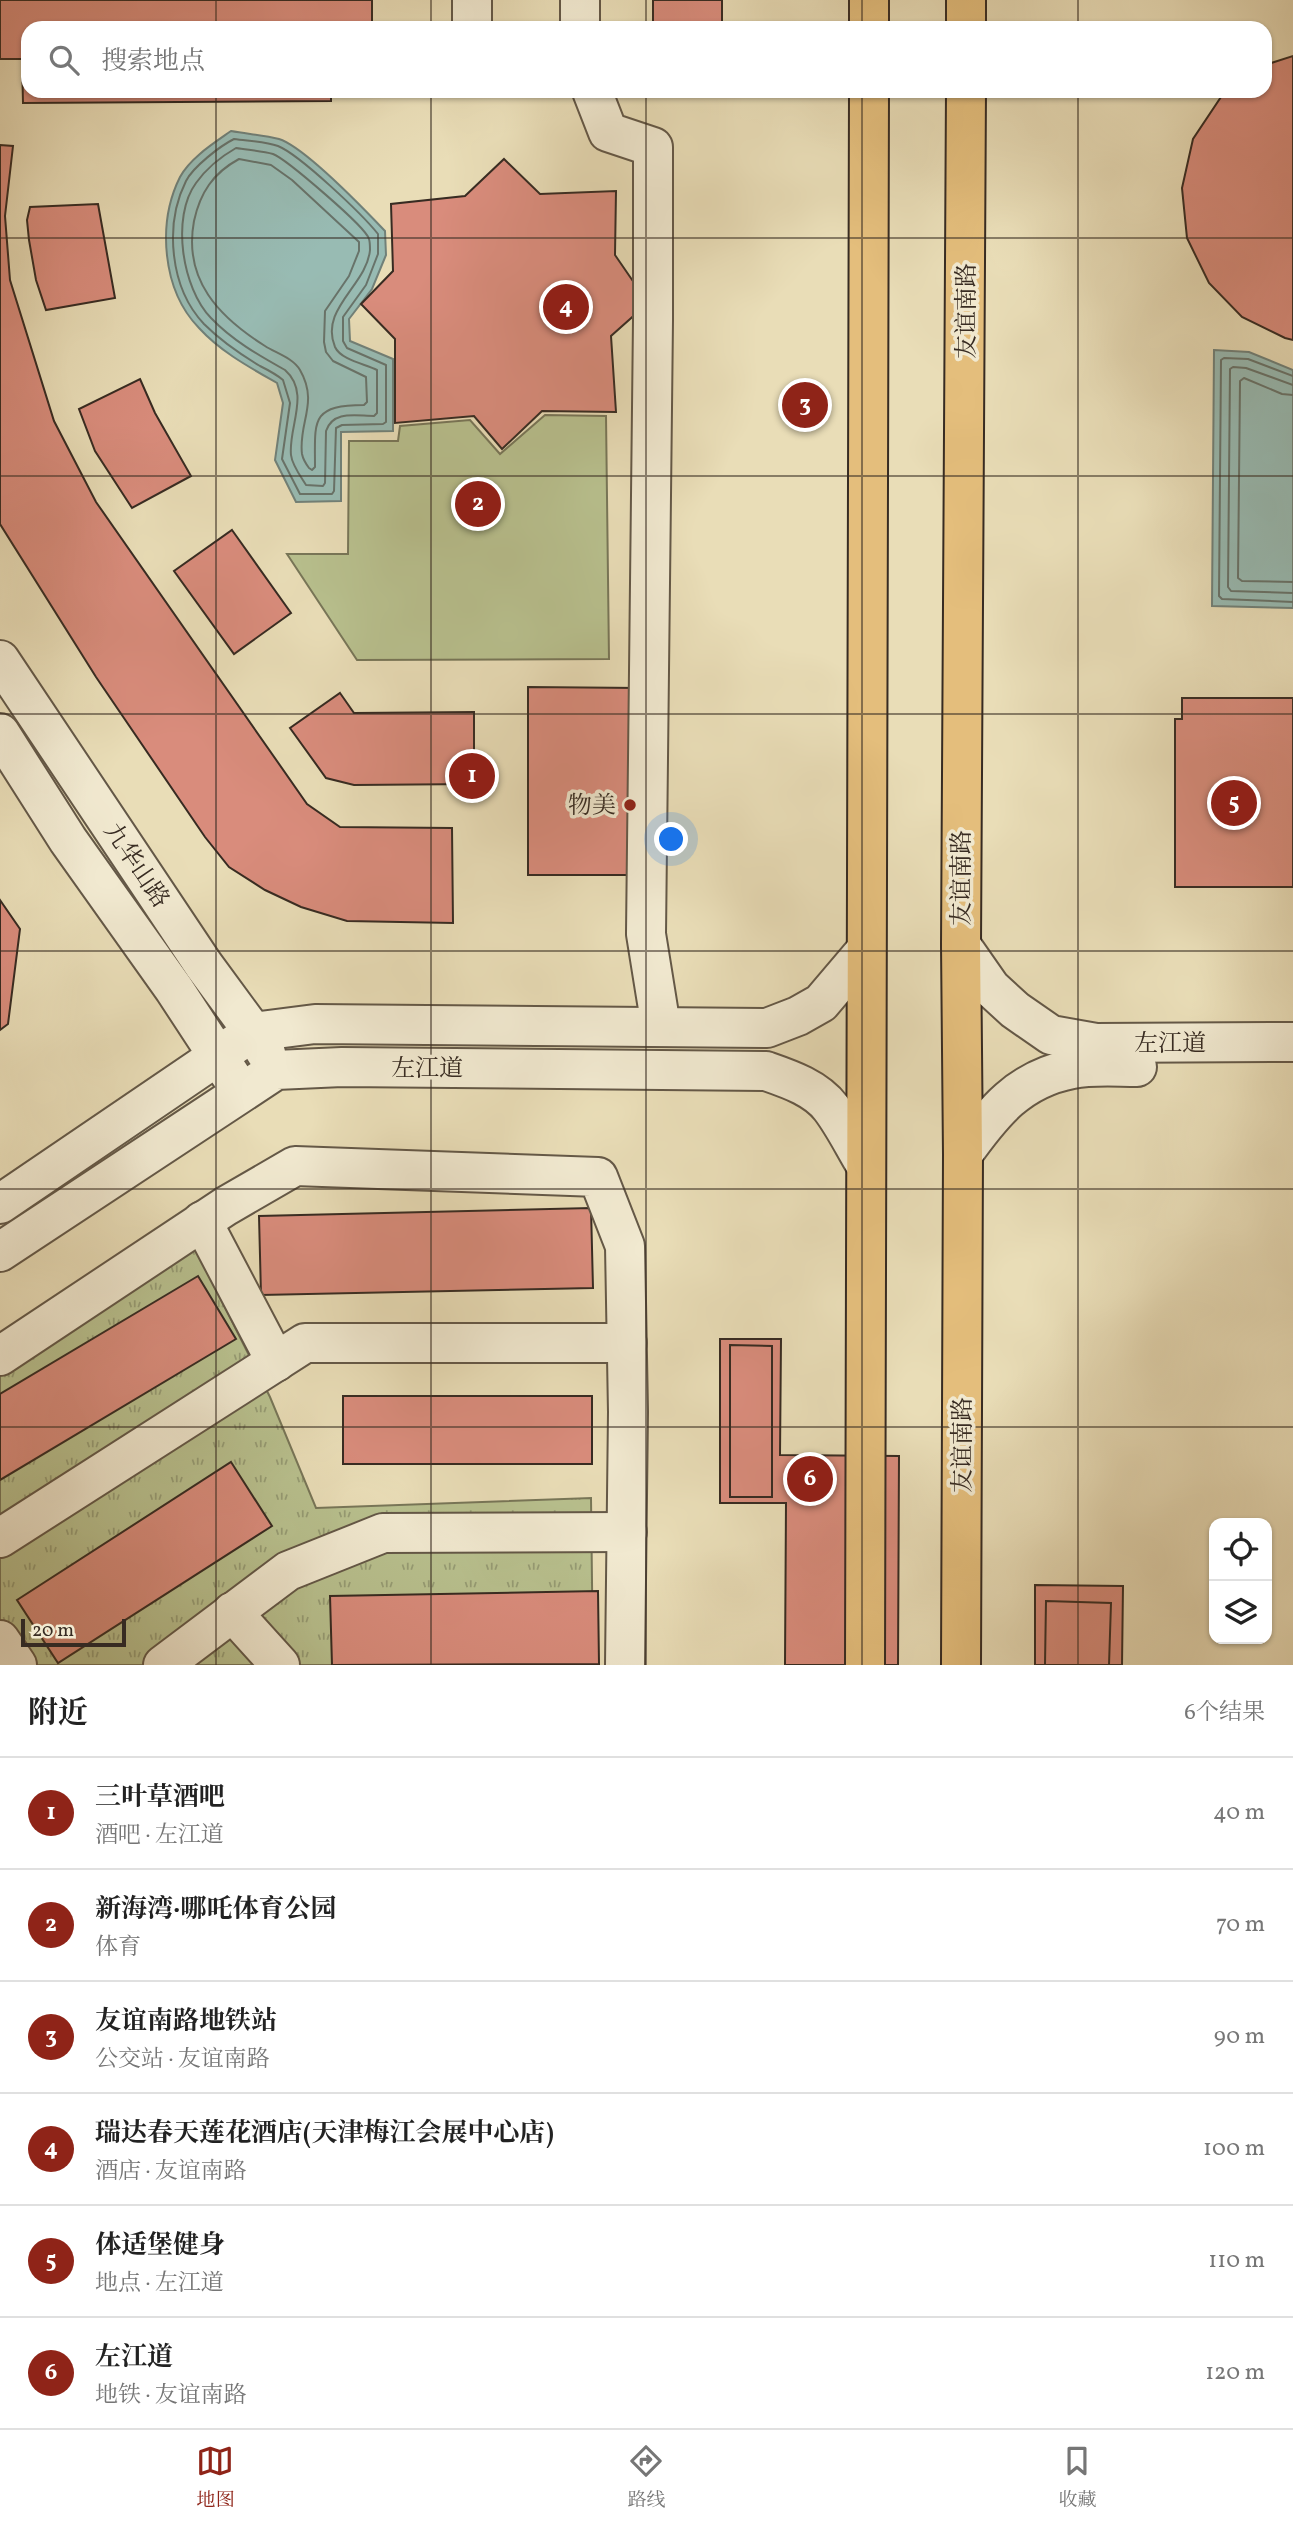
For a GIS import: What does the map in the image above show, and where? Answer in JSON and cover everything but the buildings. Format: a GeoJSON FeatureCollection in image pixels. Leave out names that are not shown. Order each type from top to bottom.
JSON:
{"type":"FeatureCollection","features":[{"type":"Feature","properties":{"kind":"main road"},"geometry":{"type":"LineString","coordinates":[[869,0],[869,21]]}},
{"type":"Feature","properties":{"kind":"main road"},"geometry":{"type":"LineString","coordinates":[[966,0],[966,21]]}},
{"type":"Feature","properties":{"kind":"main road"},"geometry":{"type":"LineString","coordinates":[[865,1665],[869,98]]}},
{"type":"Feature","properties":{"kind":"main road","name":"友谊南路"},"geometry":{"type":"LineString","coordinates":[[961,1665],[961,945],[966,98]]}},
{"type":"Feature","properties":{"kind":"street"},"geometry":{"type":"LineString","coordinates":[[472,0],[472,21]]}},
{"type":"Feature","properties":{"kind":"street"},"geometry":{"type":"LineString","coordinates":[[580,0],[580,21]]}},
{"type":"Feature","properties":{"kind":"street"},"geometry":{"type":"LineString","coordinates":[[595,98],[608,132],[653,147],[646,934],[661,1027]]}},
{"type":"Feature","properties":{"kind":"street","name":"九华山路"},"geometry":{"type":"LineString","coordinates":[[0,660],[203,964],[253,1032],[276,1070]]}},
{"type":"Feature","properties":{"kind":"street","name":"九华山路"},"geometry":{"type":"LineString","coordinates":[[0,733],[68,840],[218,1055],[240,1092]]}},
{"type":"Feature","properties":{"kind":"street","name":"左江道"},"geometry":{"type":"LineString","coordinates":[[961,945],[991,988],[1015,1010],[1051,1035],[1096,1043],[1293,1042]]}},
{"type":"Feature","properties":{"kind":"street","name":"左江道"},"geometry":{"type":"LineString","coordinates":[[0,1204],[253,1032],[315,1024],[767,1028],[798,1016],[821,1003],[866,950]]}},
{"type":"Feature","properties":{"kind":"street","name":"左江道"},"geometry":{"type":"LineString","coordinates":[[0,1252],[276,1070],[355,1067],[766,1071],[793,1081],[831,1107],[866,1164]]}},
{"type":"Feature","properties":{"kind":"street","name":"左江道"},"geometry":{"type":"LineString","coordinates":[[963,1154],[987,1121],[1008,1099],[1037,1079],[1073,1068],[1293,1068]]}},
{"type":"Feature","properties":{"kind":"street"},"geometry":{"type":"LineString","coordinates":[[0,1356],[202,1221],[295,1166],[598,1177],[625,1246],[625,1665]]}},
{"type":"Feature","properties":{"kind":"street"},"geometry":{"type":"LineString","coordinates":[[202,1221],[276,1362]]}},
{"type":"Feature","properties":{"kind":"street"},"geometry":{"type":"LineString","coordinates":[[0,1538],[305,1343],[627,1343]]}},
{"type":"Feature","properties":{"kind":"street"},"geometry":{"type":"LineString","coordinates":[[163,1665],[288,1571],[383,1533],[627,1532]]}},
{"type":"Feature","properties":{"kind":"street"},"geometry":{"type":"LineString","coordinates":[[232,1612],[280,1665]]}},
{"type":"Feature","properties":{"kind":"street"},"geometry":{"type":"LineString","coordinates":[[0,1640],[17,1665]]}},
{"type":"Feature","properties":{"kind":"green space"},"geometry":{"type":"Polygon","coordinates":[[[545,415],[606,416],[609,659],[357,660],[287,554],[348,554],[349,441],[398,441],[400,426],[470,420],[500,454],[545,415]]]}},
{"type":"Feature","properties":{"kind":"green space"},"geometry":{"type":"Polygon","coordinates":[[[180,1218],[270,1397],[316,1508],[591,1498],[593,1665],[0,1665],[0,1337],[180,1218]]]}},
{"type":"Feature","properties":{"kind":"water"},"geometry":{"type":"Polygon","coordinates":[[[231,131],[279,139],[290,144],[334,180],[385,231],[386,255],[372,289],[349,319],[350,341],[393,359],[393,431],[341,432],[341,501],[296,502],[275,460],[283,403],[277,383],[226,352],[199,328],[177,295],[171,276],[166,235],[168,215],[180,177],[196,157],[231,131]]]}},
{"type":"Feature","properties":{"kind":"water"},"geometry":{"type":"Polygon","coordinates":[[[1214,350],[1249,352],[1293,370],[1293,608],[1212,606],[1214,350]]]}},
{"type":"Feature","properties":{"kind":"place","name":"瑞达春天莲花酒店(天津梅江会展中心店)"},"geometry":{"type":"Point","coordinates":[566,307]}},
{"type":"Feature","properties":{"kind":"place","name":"友谊南路地铁站"},"geometry":{"type":"Point","coordinates":[805,405]}},
{"type":"Feature","properties":{"kind":"place","name":"新海湾·哪吒体育公园"},"geometry":{"type":"Point","coordinates":[478,504]}},
{"type":"Feature","properties":{"kind":"place","name":"三叶草酒吧"},"geometry":{"type":"Point","coordinates":[472,776]}},
{"type":"Feature","properties":{"kind":"place","name":"体适堡健身"},"geometry":{"type":"Point","coordinates":[1234,803]}},
{"type":"Feature","properties":{"kind":"place","name":"物美"},"geometry":{"type":"Point","coordinates":[630,805]}},
{"type":"Feature","properties":{"kind":"place","name":"左江道"},"geometry":{"type":"Point","coordinates":[810,1479]}}]}
